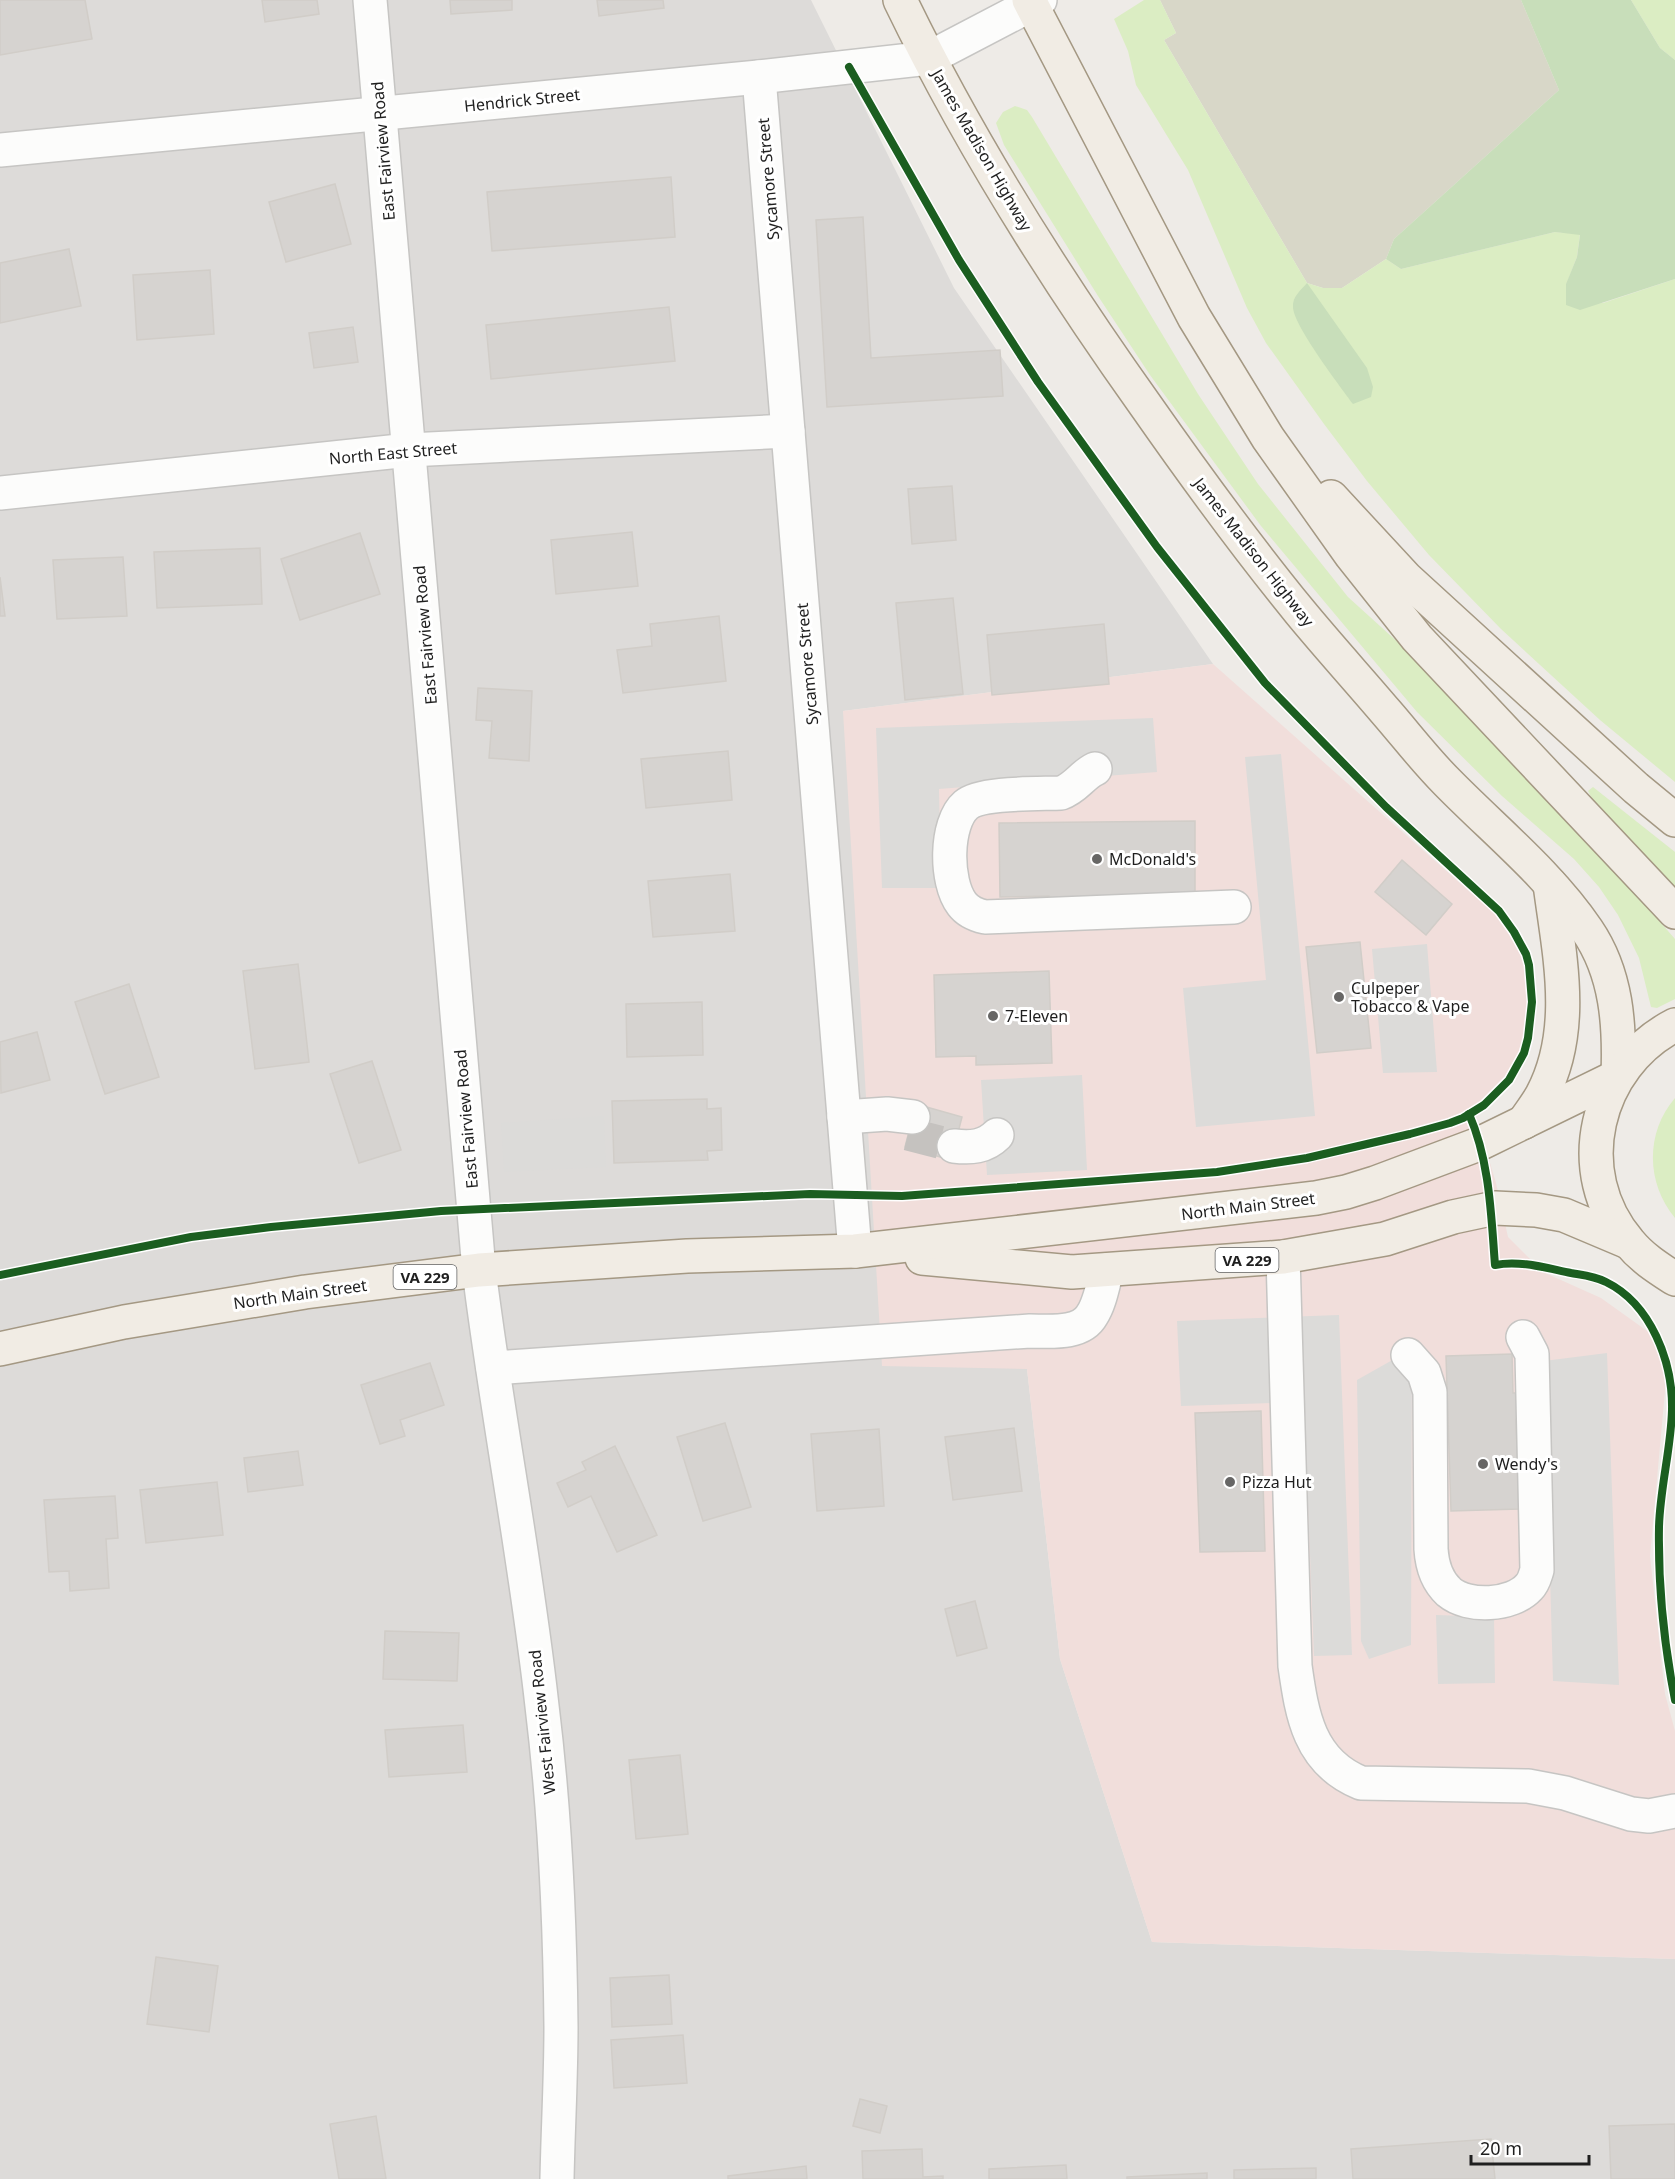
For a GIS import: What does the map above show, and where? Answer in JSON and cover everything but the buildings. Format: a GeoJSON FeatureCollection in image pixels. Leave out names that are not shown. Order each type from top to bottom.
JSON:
{"type":"FeatureCollection","features":[{"type":"Feature","properties":{"kind":"main road","name":"James Madison Highway"},"geometry":{"type":"LineString","coordinates":[[900,0],[928,58],[990,169],[1084,319],[1192,472],[1299,610],[1444,779],[1550,884],[1588,931],[1607,969],[1613,990],[1620,1034],[1618,1076]]}},
{"type":"Feature","properties":{"kind":"main road"},"geometry":{"type":"LineString","coordinates":[[1034,2],[1194,317],[1268,438],[1351,555],[1417,638],[1675,912]]}},
{"type":"Feature","properties":{"kind":"main road"},"geometry":{"type":"LineString","coordinates":[[1194,317],[1318,483],[1406,578],[1636,788],[1675,820]]}},
{"type":"Feature","properties":{"kind":"main road"},"geometry":{"type":"LineString","coordinates":[[1524,1122],[1542,1097],[1549,1080],[1556,1060],[1563,1022],[1563,975],[1550,884]]}},
{"type":"Feature","properties":{"kind":"main road","name":"North Main Street"},"geometry":{"type":"LineString","coordinates":[[1673,1280],[1650,1263],[1628,1242],[1612,1218],[1601,1190],[1596,1161],[1597,1131],[1604,1102],[1618,1076],[1636,1052],[1675,1025]]}},
{"type":"Feature","properties":{"kind":"main road","name":"North Main Street"},"geometry":{"type":"LineString","coordinates":[[0,1348],[124,1322],[305,1292],[480,1270],[687,1256],[855,1251],[1316,1198],[1346,1192],[1392,1177],[1479,1144],[1618,1076]]}},
{"type":"Feature","properties":{"kind":"main road","name":"North Main Street"},"geometry":{"type":"LineString","coordinates":[[855,1251],[1072,1272],[1107,1270],[1283,1257],[1385,1239],[1453,1217],[1495,1208],[1526,1209],[1564,1215],[1628,1242]]}},
{"type":"Feature","properties":{"kind":"street","name":"East Fairview Road"},"geometry":{"type":"LineString","coordinates":[[370,0],[480,1270]]}},
{"type":"Feature","properties":{"kind":"street","name":"Hendrick Street"},"geometry":{"type":"LineString","coordinates":[[0,150],[759,77],[928,58],[1034,2]]}},
{"type":"Feature","properties":{"kind":"street","name":"Sycamore Street"},"geometry":{"type":"LineString","coordinates":[[759,77],[855,1251]]}},
{"type":"Feature","properties":{"kind":"street","name":"North East Street"},"geometry":{"type":"LineString","coordinates":[[0,493],[409,450],[788,432]]}},
{"type":"Feature","properties":{"kind":"street"},"geometry":{"type":"LineString","coordinates":[[1095,769],[1088,772],[1070,790],[1061,793],[987,797],[967,804],[958,814],[951,832],[951,877],[962,905],[974,914],[985,917],[1234,907]]}},
{"type":"Feature","properties":{"kind":"street"},"geometry":{"type":"LineString","coordinates":[[844,1117],[887,1114],[910,1126]]}},
{"type":"Feature","properties":{"kind":"street"},"geometry":{"type":"LineString","coordinates":[[1283,1257],[1295,1666],[1301,1705],[1310,1735],[1321,1754],[1347,1778],[1361,1783],[1528,1786],[1565,1793],[1631,1814],[1649,1816],[1675,1811]]}},
{"type":"Feature","properties":{"kind":"street","name":"West Fairview Road"},"geometry":{"type":"LineString","coordinates":[[480,1270],[543,1708],[555,1850],[561,2028],[557,2179]]}},
{"type":"Feature","properties":{"kind":"street"},"geometry":{"type":"LineString","coordinates":[[493,1368],[1030,1331],[1065,1331],[1080,1326],[1092,1317],[1107,1270]]}},
{"type":"Feature","properties":{"kind":"street"},"geometry":{"type":"LineString","coordinates":[[1408,1355],[1424,1373],[1430,1392],[1431,1550],[1434,1568],[1443,1585],[1457,1597],[1478,1602],[1496,1602],[1510,1598],[1528,1588],[1537,1570],[1532,1354],[1523,1337]]}},
{"type":"Feature","properties":{"kind":"shaded area"},"geometry":{"type":"Polygon","coordinates":[[[0,0],[811,0],[954,288],[1213,664],[843,711],[1027,1369],[1060,1659],[1152,1942],[1675,1959],[1675,2179],[0,2179],[0,0]]]}},
{"type":"Feature","properties":{"kind":"shaded area"},"geometry":{"type":"Polygon","coordinates":[[[1160,0],[1521,0],[1559,90],[1394,239],[1386,259],[1342,288],[1323,288],[1307,283],[1164,40],[1176,33],[1160,0]]]}},
{"type":"Feature","properties":{"kind":"shaded area"},"geometry":{"type":"Polygon","coordinates":[[[1213,664],[1496,915],[1519,946],[1527,969],[1529,1000],[1525,1031],[1517,1058],[1496,1090],[1474,1109],[1496,1183],[1508,1237],[1543,1272],[1601,1298],[1650,1333],[1667,1369],[1650,1556],[1665,1694],[1675,1731],[1675,1959],[1152,1942],[1060,1659],[1027,1369],[882,1366],[843,711],[1213,664]]]}},
{"type":"Feature","properties":{"kind":"shaded area"},"geometry":{"type":"Polygon","coordinates":[[[1153,718],[1157,772],[939,789],[941,888],[882,888],[876,728],[1153,718]]]}},
{"type":"Feature","properties":{"kind":"shaded area"},"geometry":{"type":"Polygon","coordinates":[[[1281,754],[1315,1116],[1196,1127],[1183,988],[1266,980],[1245,757],[1281,754]]]}},
{"type":"Feature","properties":{"kind":"shaded area"},"geometry":{"type":"Polygon","coordinates":[[[1427,944],[1437,1072],[1383,1073],[1372,949],[1427,944]]]}},
{"type":"Feature","properties":{"kind":"shaded area"},"geometry":{"type":"Polygon","coordinates":[[[1082,1075],[1087,1170],[987,1175],[981,1080],[1082,1075]]]}},
{"type":"Feature","properties":{"kind":"shaded area"},"geometry":{"type":"Polygon","coordinates":[[[604,1116],[606,1167],[504,1172],[501,1123],[604,1116]]]}},
{"type":"Feature","properties":{"kind":"shaded area"},"geometry":{"type":"Polygon","coordinates":[[[1339,1315],[1352,1655],[1314,1656],[1304,1402],[1181,1406],[1177,1321],[1339,1315]]]}},
{"type":"Feature","properties":{"kind":"shaded area"},"geometry":{"type":"Polygon","coordinates":[[[1412,1349],[1411,1645],[1369,1659],[1361,1641],[1357,1380],[1412,1349]]]}},
{"type":"Feature","properties":{"kind":"shaded area"},"geometry":{"type":"Polygon","coordinates":[[[1607,1353],[1619,1685],[1553,1681],[1544,1361],[1607,1353]]]}},
{"type":"Feature","properties":{"kind":"shaded area"},"geometry":{"type":"Polygon","coordinates":[[[1436,1615],[1494,1617],[1495,1683],[1438,1684],[1436,1615]]]}},
{"type":"Feature","properties":{"kind":"green space"},"geometry":{"type":"Polygon","coordinates":[[[1144,0],[1160,0],[1176,33],[1164,40],[1307,283],[1323,288],[1342,288],[1386,259],[1401,269],[1555,232],[1580,234],[1577,257],[1566,285],[1566,305],[1603,303],[1675,279],[1675,782],[1600,720],[1501,629],[1429,555],[1367,481],[1266,343],[1247,308],[1188,170],[1136,85],[1128,51],[1114,19],[1144,0]]]}},
{"type":"Feature","properties":{"kind":"green space"},"geometry":{"type":"Polygon","coordinates":[[[1521,0],[1631,0],[1660,48],[1675,60],[1675,279],[1580,310],[1566,305],[1566,284],[1577,257],[1580,235],[1555,232],[1401,269],[1386,259],[1394,239],[1559,90],[1521,0]]]}},
{"type":"Feature","properties":{"kind":"green space"},"geometry":{"type":"Polygon","coordinates":[[[1631,0],[1675,0],[1675,60],[1660,48],[1631,0]]]}},
{"type":"Feature","properties":{"kind":"green space"},"geometry":{"type":"Polygon","coordinates":[[[1015,106],[1027,110],[1032,117],[1198,394],[1258,484],[1348,597],[1487,723],[1675,939],[1675,999],[1657,1008],[1651,1007],[1639,958],[1618,915],[1599,887],[1574,859],[1502,796],[1417,712],[1261,526],[1150,375],[1004,145],[996,123],[1003,112],[1015,106]]]}},
{"type":"Feature","properties":{"kind":"green space"},"geometry":{"type":"Polygon","coordinates":[[[1307,283],[1367,368],[1373,387],[1371,397],[1353,404],[1318,356],[1301,327],[1295,316],[1293,303],[1297,294],[1307,283]]]}},
{"type":"Feature","properties":{"kind":"green space"},"geometry":{"type":"Polygon","coordinates":[[[1593,787],[1675,852],[1675,894],[1592,799],[1588,791],[1593,787]]]}},
{"type":"Feature","properties":{"kind":"green space"},"geometry":{"type":"Polygon","coordinates":[[[1675,1098],[1675,1218],[1665,1204],[1659,1189],[1654,1174],[1653,1158],[1658,1127],[1675,1098]]]}},
{"type":"Feature","properties":{"kind":"tunnel"},"geometry":{"type":"LineString","coordinates":[[908,1134],[954,1146]]}},
{"type":"Feature","properties":{"kind":"cycle path"},"geometry":{"type":"LineString","coordinates":[[0,1275],[191,1237],[441,1211],[810,1194],[902,1196],[1217,1172],[1307,1158],[1450,1123],[1484,1105],[1509,1080],[1524,1053],[1532,1002],[1529,965],[1526,954],[1514,932],[1499,911],[1386,807],[1265,683],[1157,547],[1038,382],[959,260],[849,67]]}},
{"type":"Feature","properties":{"kind":"cycle path"},"geometry":{"type":"LineString","coordinates":[[1469,1114],[1485,1170],[1491,1208],[1495,1265],[1514,1263],[1533,1265],[1598,1278],[1606,1282],[1622,1292],[1647,1320],[1663,1354],[1668,1373],[1672,1410],[1660,1512],[1660,1571],[1665,1636],[1675,1700]]}},
{"type":"Feature","properties":{"kind":"place","name":"McDonald's"},"geometry":{"type":"Point","coordinates":[1097,859]}},
{"type":"Feature","properties":{"kind":"place","name":"Culpeper Tobacco & Vape"},"geometry":{"type":"Point","coordinates":[1339,997]}},
{"type":"Feature","properties":{"kind":"place","name":"7-Eleven"},"geometry":{"type":"Point","coordinates":[993,1016]}},
{"type":"Feature","properties":{"kind":"place","name":"Wendy's"},"geometry":{"type":"Point","coordinates":[1483,1464]}},
{"type":"Feature","properties":{"kind":"place","name":"Pizza Hut"},"geometry":{"type":"Point","coordinates":[1230,1482]}}]}
